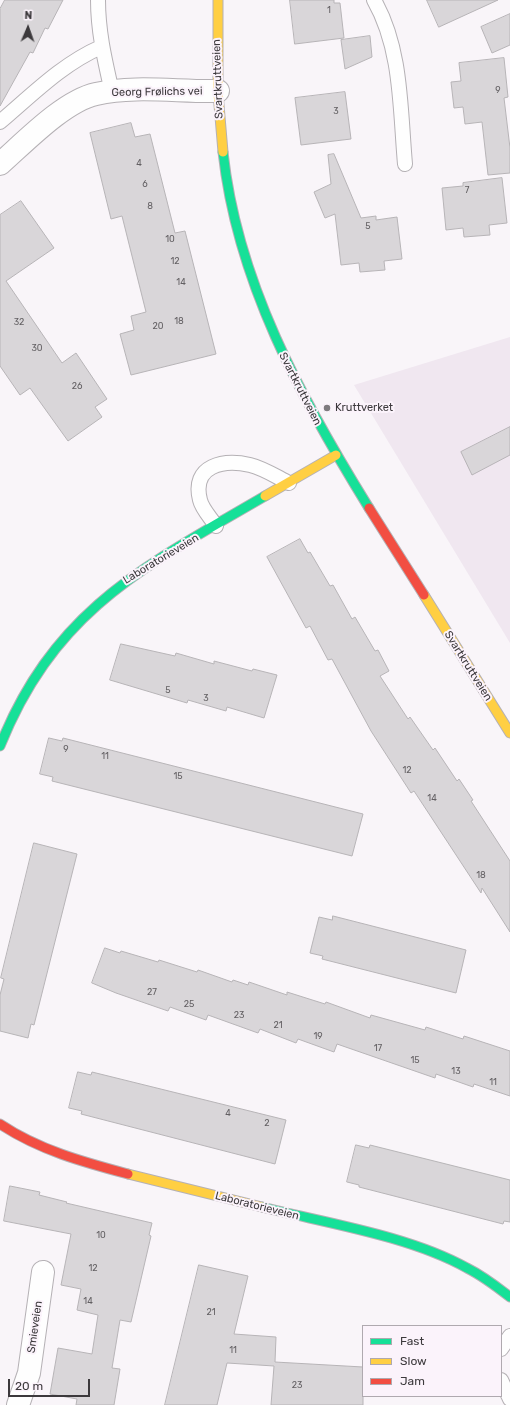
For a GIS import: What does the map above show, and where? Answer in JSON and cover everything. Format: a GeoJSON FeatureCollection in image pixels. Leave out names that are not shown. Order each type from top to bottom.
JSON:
{"type":"FeatureCollection","features":[{"type":"Feature","properties":{"kind":"street","name":"Svartkruttveien"},"geometry":{"type":"LineString","coordinates":[[218,0],[218,91],[222,141],[230,199],[250,270],[276,341],[296,384],[336,455],[510,732]]}},
{"type":"Feature","properties":{"kind":"street","name":"Georg Frølichs vei"},"geometry":{"type":"LineString","coordinates":[[0,164],[72,104],[96,94],[142,90],[218,91]]}},
{"type":"Feature","properties":{"kind":"street","name":"Laboratorieveien"},"geometry":{"type":"LineString","coordinates":[[0,746],[13,715],[27,689],[48,658],[82,617],[104,596],[128,578],[336,455]]}},
{"type":"Feature","properties":{"kind":"street","name":"Laboratorieveien"},"geometry":{"type":"LineString","coordinates":[[0,1124],[30,1142],[91,1164],[382,1237],[435,1253],[469,1269],[510,1297]]}},
{"type":"Feature","properties":{"kind":"street","name":"Smieveien"},"geometry":{"type":"LineString","coordinates":[[18,1405],[29,1373],[43,1272]]}},
{"type":"Feature","properties":{"kind":"lane"},"geometry":{"type":"LineString","coordinates":[[98,0],[101,47],[112,92]]}},
{"type":"Feature","properties":{"kind":"lane"},"geometry":{"type":"LineString","coordinates":[[374,0],[384,19],[394,53],[405,164]]}},
{"type":"Feature","properties":{"kind":"lane"},"geometry":{"type":"LineString","coordinates":[[0,122],[65,67],[85,54],[101,47]]}},
{"type":"Feature","properties":{"kind":"lane"},"geometry":{"type":"LineString","coordinates":[[216,526],[200,502],[198,488],[202,476],[212,466],[229,462],[251,465],[289,483]]}},
{"type":"Feature","properties":{"kind":"lane"},"geometry":{"type":"LineString","coordinates":[[502,1348],[510,1336]]}},
{"type":"Feature","properties":{"kind":"lane"},"geometry":{"type":"LineString","coordinates":[[502,1382],[510,1399]]}},
{"type":"Feature","properties":{"kind":"shaded area"},"geometry":{"type":"Polygon","coordinates":[[[510,337],[510,643],[354,385],[510,337]]]}},
{"type":"Feature","properties":{"kind":"building"},"geometry":{"type":"Polygon","coordinates":[[[5,0],[63,0],[48,29],[45,28],[33,53],[30,52],[0,106],[0,9],[5,0]]]}},
{"type":"Feature","properties":{"kind":"building"},"geometry":{"type":"Polygon","coordinates":[[[290,0],[334,0],[334,3],[340,3],[344,38],[295,44],[290,0]]]}},
{"type":"Feature","properties":{"kind":"building"},"geometry":{"type":"Polygon","coordinates":[[[427,0],[498,0],[439,27],[427,0]]]}},
{"type":"Feature","properties":{"kind":"building"},"geometry":{"type":"Polygon","coordinates":[[[510,14],[510,45],[492,53],[481,27],[510,14]]]}},
{"type":"Feature","properties":{"kind":"building"},"geometry":{"type":"Polygon","coordinates":[[[370,36],[372,57],[345,69],[341,40],[370,36]]]}},
{"type":"Feature","properties":{"kind":"building"},"geometry":{"type":"Polygon","coordinates":[[[504,58],[508,97],[504,98],[510,148],[510,173],[488,175],[482,122],[465,124],[463,107],[454,108],[451,82],[461,81],[459,63],[504,58]]]}},
{"type":"Feature","properties":{"kind":"building"},"geometry":{"type":"Polygon","coordinates":[[[345,92],[351,139],[301,145],[295,98],[345,92]]]}},
{"type":"Feature","properties":{"kind":"building"},"geometry":{"type":"Polygon","coordinates":[[[131,123],[135,137],[150,134],[175,233],[185,231],[216,354],[131,375],[120,334],[134,330],[131,316],[146,312],[122,216],[111,219],[90,133],[131,123]]]}},
{"type":"Feature","properties":{"kind":"building"},"geometry":{"type":"Polygon","coordinates":[[[334,154],[361,218],[376,216],[376,220],[397,217],[402,259],[384,261],[385,270],[360,272],[359,263],[341,265],[335,214],[325,218],[314,192],[331,184],[328,155],[334,154]]]}},
{"type":"Feature","properties":{"kind":"building"},"geometry":{"type":"Polygon","coordinates":[[[502,178],[507,223],[489,225],[490,235],[464,237],[463,228],[446,230],[442,188],[463,186],[463,183],[502,178]]]}},
{"type":"Feature","properties":{"kind":"building"},"geometry":{"type":"Polygon","coordinates":[[[21,201],[54,248],[6,281],[62,363],[76,353],[107,399],[95,407],[102,417],[68,441],[30,388],[20,395],[0,366],[0,215],[21,201]]]}},
{"type":"Feature","properties":{"kind":"building"},"geometry":{"type":"Polygon","coordinates":[[[510,427],[510,455],[472,475],[461,452],[510,427]]]}},
{"type":"Feature","properties":{"kind":"building"},"geometry":{"type":"Polygon","coordinates":[[[300,539],[308,553],[310,552],[330,586],[333,585],[352,619],[355,617],[375,651],[378,650],[389,671],[380,676],[408,719],[410,717],[433,750],[435,748],[457,781],[459,779],[473,800],[471,801],[510,861],[510,932],[482,888],[481,893],[414,791],[411,793],[371,731],[332,659],[328,660],[310,626],[306,628],[267,557],[300,539]]]}},
{"type":"Feature","properties":{"kind":"building"},"geometry":{"type":"Polygon","coordinates":[[[121,644],[175,656],[176,653],[214,664],[214,661],[252,671],[253,669],[277,675],[264,718],[227,707],[226,711],[188,700],[187,703],[110,680],[121,644]]]}},
{"type":"Feature","properties":{"kind":"building"},"geometry":{"type":"Polygon","coordinates":[[[49,738],[62,741],[63,738],[363,814],[352,856],[52,781],[53,777],[40,774],[49,738]]]}},
{"type":"Feature","properties":{"kind":"building"},"geometry":{"type":"Polygon","coordinates":[[[34,843],[77,854],[34,1025],[31,1024],[28,1038],[0,1031],[0,995],[4,979],[1,978],[34,843]]]}},
{"type":"Feature","properties":{"kind":"building"},"geometry":{"type":"Polygon","coordinates":[[[333,916],[466,950],[456,993],[322,959],[323,956],[310,953],[319,917],[332,920],[333,916]]]}},
{"type":"Feature","properties":{"kind":"building"},"geometry":{"type":"Polygon","coordinates":[[[105,948],[158,962],[159,960],[197,972],[198,970],[232,982],[233,980],[248,985],[249,982],[287,995],[287,992],[325,1004],[326,1002],[370,1018],[371,1015],[425,1030],[426,1027],[463,1039],[464,1036],[510,1051],[510,1096],[474,1084],[473,1087],[436,1074],[435,1078],[337,1044],[334,1052],[298,1039],[296,1043],[260,1029],[258,1033],[208,1015],[206,1020],[170,1007],[168,1011],[116,993],[92,983],[105,948]]]}},
{"type":"Feature","properties":{"kind":"building"},"geometry":{"type":"Polygon","coordinates":[[[78,1072],[91,1075],[92,1072],[286,1120],[275,1164],[81,1114],[82,1111],[69,1108],[78,1072]]]}},
{"type":"Feature","properties":{"kind":"building"},"geometry":{"type":"Polygon","coordinates":[[[356,1145],[369,1148],[370,1145],[510,1180],[510,1222],[504,1221],[503,1224],[359,1187],[359,1185],[347,1182],[356,1145]]]}},
{"type":"Feature","properties":{"kind":"building"},"geometry":{"type":"Polygon","coordinates":[[[10,1186],[40,1192],[39,1195],[67,1202],[66,1203],[152,1223],[149,1235],[151,1236],[131,1322],[120,1320],[112,1368],[120,1369],[114,1405],[76,1405],[77,1399],[50,1394],[58,1348],[92,1354],[98,1315],[77,1310],[81,1289],[61,1285],[71,1234],[4,1221],[10,1186]]]}},
{"type":"Feature","properties":{"kind":"building"},"geometry":{"type":"Polygon","coordinates":[[[199,1265],[248,1276],[234,1334],[276,1337],[275,1362],[362,1367],[363,1405],[271,1405],[274,1366],[227,1363],[217,1405],[165,1405],[199,1265]]]}},
{"type":"Feature","properties":{"kind":"traffic: fast"},"geometry":{"type":"LineString","coordinates":[[223,152],[231,200],[242,247],[257,293],[276,338],[319,424],[369,508]]}},
{"type":"Feature","properties":{"kind":"traffic: fast"},"geometry":{"type":"LineString","coordinates":[[0,746],[22,699],[48,659],[76,625],[108,596],[143,570],[181,545],[265,496]]}},
{"type":"Feature","properties":{"kind":"traffic: fast"},"geometry":{"type":"LineString","coordinates":[[262,1207],[367,1232],[420,1247],[473,1271],[510,1297]]}},
{"type":"Feature","properties":{"kind":"traffic: slow"},"geometry":{"type":"LineString","coordinates":[[218,0],[218,93],[223,152]]}},
{"type":"Feature","properties":{"kind":"traffic: slow"},"geometry":{"type":"LineString","coordinates":[[265,496],[336,455]]}},
{"type":"Feature","properties":{"kind":"traffic: slow"},"geometry":{"type":"LineString","coordinates":[[424,595],[510,733]]}},
{"type":"Feature","properties":{"kind":"traffic: slow"},"geometry":{"type":"LineString","coordinates":[[128,1174],[262,1207]]}},
{"type":"Feature","properties":{"kind":"traffic: jam"},"geometry":{"type":"LineString","coordinates":[[369,508],[424,595]]}},
{"type":"Feature","properties":{"kind":"traffic: jam"},"geometry":{"type":"LineString","coordinates":[[0,1124],[46,1148],[78,1160],[128,1174]]}},
{"type":"Feature","properties":{"kind":"place","name":"Kruttverket"},"geometry":{"type":"Point","coordinates":[327,408]}}]}
